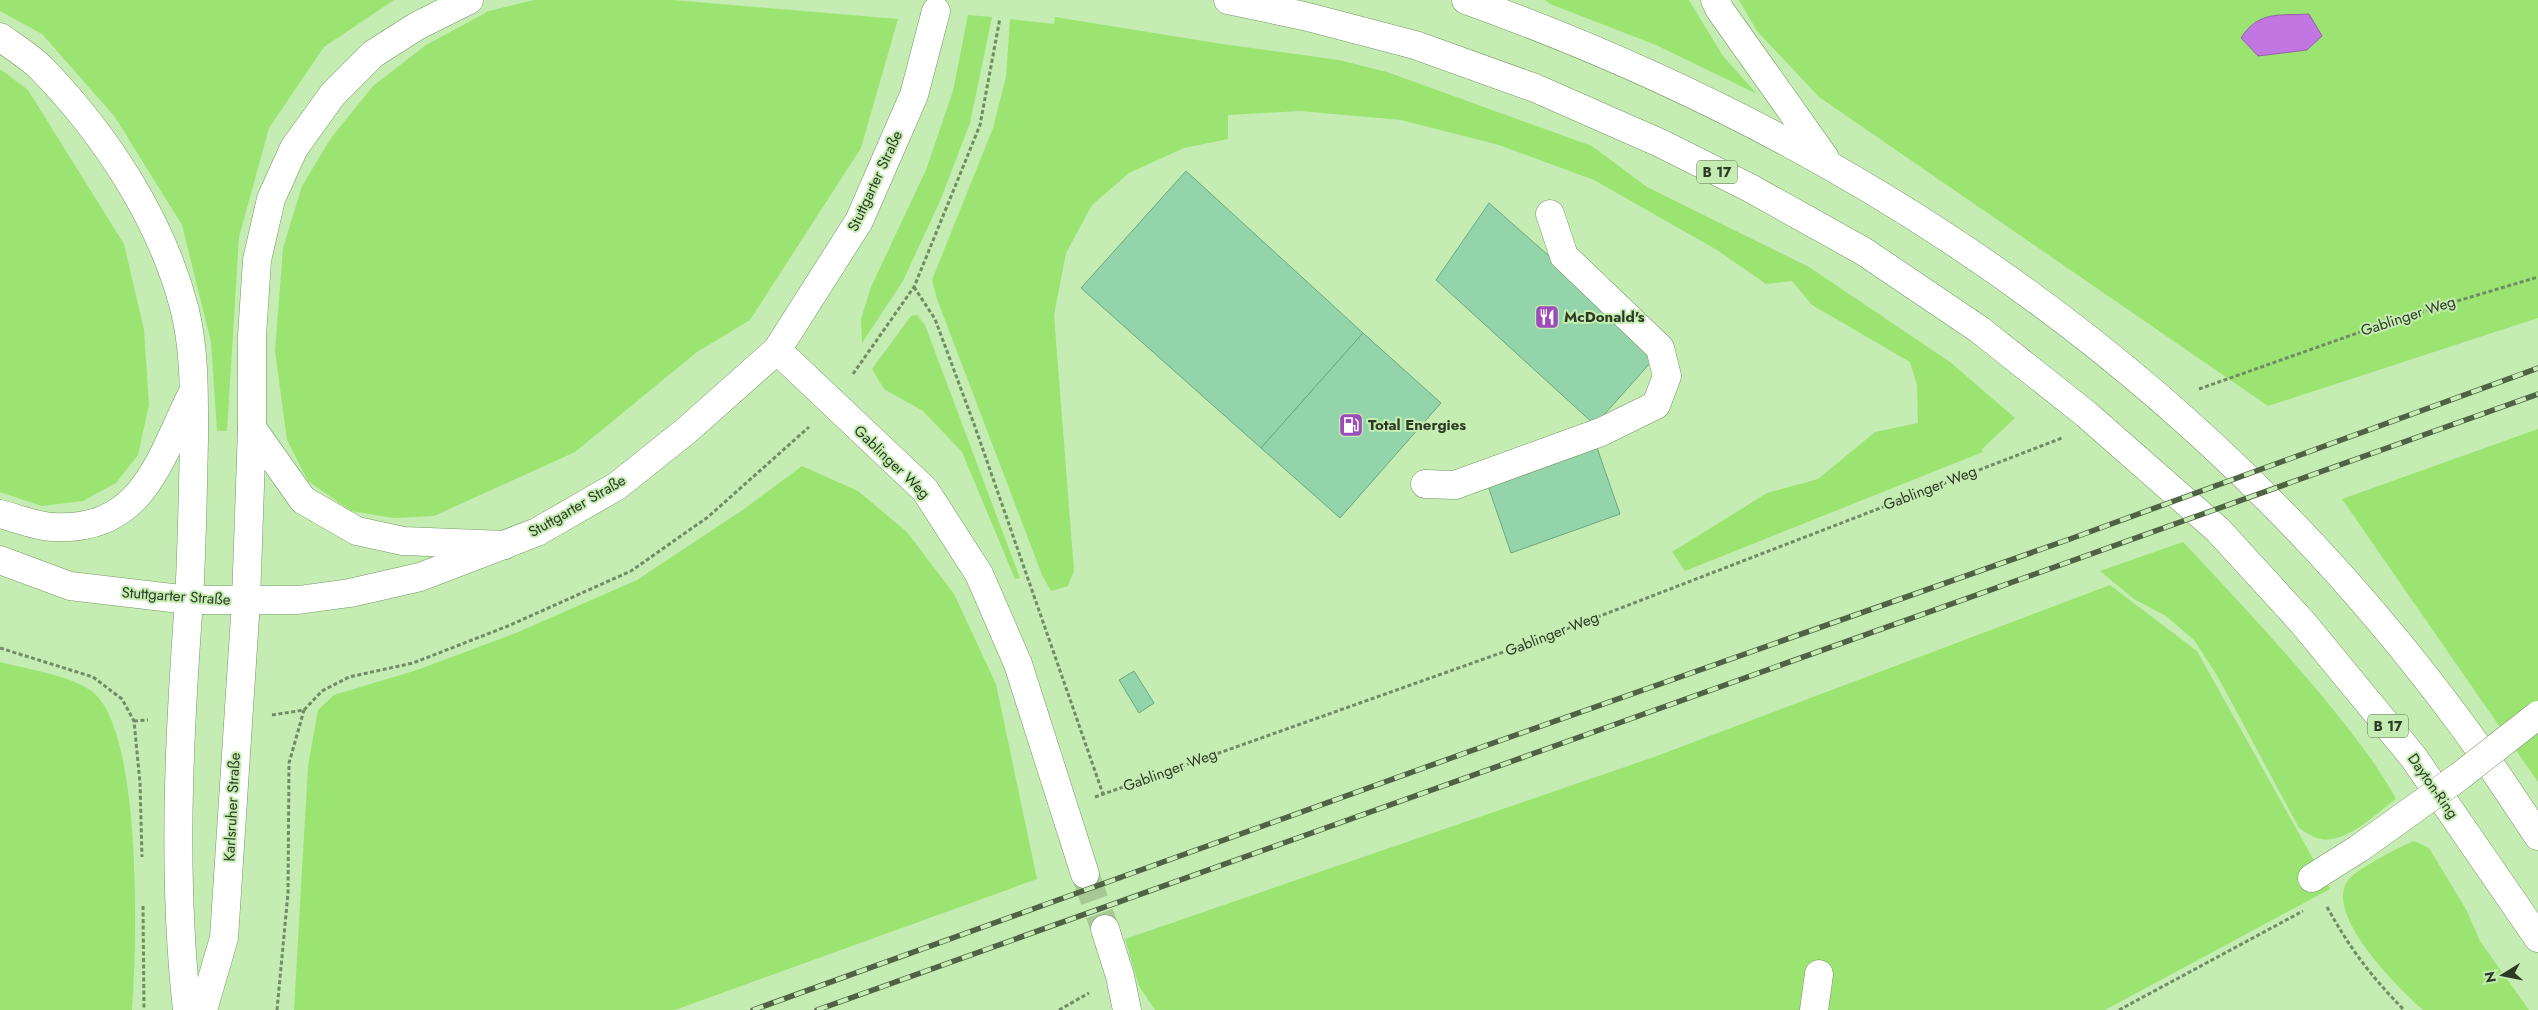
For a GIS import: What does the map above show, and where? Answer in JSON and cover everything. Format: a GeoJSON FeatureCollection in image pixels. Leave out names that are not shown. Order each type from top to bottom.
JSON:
{"type":"FeatureCollection","features":[{"type":"Feature","properties":{"kind":"main road","name":"Karlsruher Straße"},"geometry":{"type":"LineString","coordinates":[[203,1010],[224,938],[237,715],[246,601],[252,428],[252,336],[257,260],[271,199],[294,148],[333,94],[373,54],[417,26],[468,0]]}},
{"type":"Feature","properties":{"kind":"main road","name":"Dayton-Ring"},"geometry":{"type":"LineString","coordinates":[[1228,0],[1304,16],[1415,45],[1526,85],[1660,143],[1750,188],[1863,251],[1980,330],[2086,414],[2218,530],[2303,623],[2414,758],[2538,938]]}},
{"type":"Feature","properties":{"kind":"main road"},"geometry":{"type":"LineString","coordinates":[[1466,0],[1554,32],[1680,87],[1770,131],[1896,204],[2013,282],[2153,390],[2278,509],[2349,586],[2460,721],[2533,820]]}},
{"type":"Feature","properties":{"kind":"main road"},"geometry":{"type":"LineString","coordinates":[[1715,0],[1725,18],[1830,165]]}},
{"type":"Feature","properties":{"kind":"main road","name":"Stuttgarter Straße"},"geometry":{"type":"LineString","coordinates":[[0,560],[70,586],[189,600],[298,600],[359,591],[420,577],[537,532],[617,486],[687,430],[777,350],[859,221],[914,95],[936,11]]}},
{"type":"Feature","properties":{"kind":"main road"},"geometry":{"type":"LineString","coordinates":[[0,37],[40,68],[77,109],[117,164],[154,225],[184,307],[190,344],[194,390],[193,527],[180,718],[180,940],[187,1010]]}},
{"type":"Feature","properties":{"kind":"main road"},"geometry":{"type":"LineString","coordinates":[[1425,484],[1454,485],[1601,432],[1656,406],[1667,376],[1660,348],[1564,256],[1550,214]]}},
{"type":"Feature","properties":{"kind":"main road","name":"Gablinger Weg"},"geometry":{"type":"LineString","coordinates":[[777,350],[925,490],[980,574],[1018,664],[1085,874]]}},
{"type":"Feature","properties":{"kind":"main road"},"geometry":{"type":"LineString","coordinates":[[0,514],[51,527],[80,526],[108,519],[137,499],[153,473],[194,390]]}},
{"type":"Feature","properties":{"kind":"main road"},"geometry":{"type":"LineString","coordinates":[[252,428],[302,500],[357,531],[403,541],[505,545]]}},
{"type":"Feature","properties":{"kind":"main road"},"geometry":{"type":"LineString","coordinates":[[2318,889],[2361,846],[2460,776],[2538,715]]}},
{"type":"Feature","properties":{"kind":"main road"},"geometry":{"type":"LineString","coordinates":[[1106,929],[1128,1010]]}},
{"type":"Feature","properties":{"kind":"main road"},"geometry":{"type":"LineString","coordinates":[[1814,1010],[1818,974]]}},
{"type":"Feature","properties":{"kind":"path"},"geometry":{"type":"LineString","coordinates":[[277,1010],[288,893],[289,763],[304,710],[322,691],[349,677],[413,663],[508,626],[631,571],[708,517],[772,462],[832,404],[914,287],[980,125],[1000,18]]}},
{"type":"Feature","properties":{"kind":"path","name":"Gablinger Weg"},"geometry":{"type":"LineString","coordinates":[[2280,359],[2397,319],[2538,277]]}},
{"type":"Feature","properties":{"kind":"path","name":"Gablinger Weg"},"geometry":{"type":"LineString","coordinates":[[914,287],[935,319],[971,416],[1103,794],[1543,638],[1996,462]]}},
{"type":"Feature","properties":{"kind":"path"},"geometry":{"type":"LineString","coordinates":[[0,648],[94,677],[122,699],[134,721],[140,783],[142,858]]}},
{"type":"Feature","properties":{"kind":"path"},"geometry":{"type":"LineString","coordinates":[[237,715],[280,715],[304,710]]}},
{"type":"Feature","properties":{"kind":"path"},"geometry":{"type":"LineString","coordinates":[[134,721],[180,718]]}},
{"type":"Feature","properties":{"kind":"path"},"geometry":{"type":"LineString","coordinates":[[2318,889],[2344,938],[2367,972],[2404,1010]]}},
{"type":"Feature","properties":{"kind":"path"},"geometry":{"type":"LineString","coordinates":[[143,896],[144,1010]]}},
{"type":"Feature","properties":{"kind":"path"},"geometry":{"type":"LineString","coordinates":[[2119,1010],[2306,909]]}},
{"type":"Feature","properties":{"kind":"green space"},"geometry":{"type":"Polygon","coordinates":[[[0,0],[394,0],[324,47],[269,128],[239,237],[227,431],[217,431],[211,342],[182,225],[115,117],[42,34],[0,11],[0,0]]]}},
{"type":"Feature","properties":{"kind":"green space"},"geometry":{"type":"Polygon","coordinates":[[[534,0],[673,0],[898,19],[861,148],[750,320],[697,352],[575,452],[434,516],[393,518],[351,511],[308,481],[287,440],[275,351],[283,248],[302,186],[331,138],[373,86],[426,45],[489,11],[534,0]]]}},
{"type":"Feature","properties":{"kind":"green space"},"geometry":{"type":"Polygon","coordinates":[[[1545,0],[1689,0],[1723,56],[1757,94],[1656,45],[1550,4],[1545,0]]]}},
{"type":"Feature","properties":{"kind":"green space"},"geometry":{"type":"Polygon","coordinates":[[[1739,0],[2538,0],[2538,318],[2268,406],[1819,97],[1757,31],[1739,0]]]}},
{"type":"Feature","properties":{"kind":"green space"},"geometry":{"type":"Polygon","coordinates":[[[968,15],[992,17],[970,123],[940,201],[903,281],[862,343],[861,319],[871,287],[926,170],[953,91],[968,15]]]}},
{"type":"Feature","properties":{"kind":"green space"},"geometry":{"type":"Polygon","coordinates":[[[1055,17],[1222,44],[1339,60],[1387,72],[1592,146],[1647,187],[1809,267],[1950,362],[2015,418],[1982,449],[1983,452],[1685,571],[1672,552],[1767,493],[1818,479],[1875,432],[1918,423],[1917,385],[1910,362],[1812,305],[1792,281],[1766,284],[1717,250],[1594,180],[1499,145],[1401,120],[1300,111],[1228,115],[1228,139],[1184,148],[1129,173],[1092,205],[1066,253],[1054,315],[1074,571],[1068,586],[1051,591],[1042,575],[937,299],[932,280],[993,128],[1006,77],[1010,19],[1054,24],[1055,17]]]}},
{"type":"Feature","properties":{"kind":"green space"},"geometry":{"type":"Polygon","coordinates":[[[0,69],[28,90],[124,244],[144,330],[149,405],[138,455],[116,483],[83,501],[42,506],[0,492],[0,69]]]}},
{"type":"Feature","properties":{"kind":"green space"},"geometry":{"type":"Polygon","coordinates":[[[917,315],[925,325],[1020,578],[1015,579],[962,452],[923,411],[884,389],[872,369],[911,316],[917,315]]]}},
{"type":"Feature","properties":{"kind":"green space"},"geometry":{"type":"Polygon","coordinates":[[[2538,429],[2538,782],[2342,499],[2538,429]]]}},
{"type":"Feature","properties":{"kind":"green space"},"geometry":{"type":"Polygon","coordinates":[[[802,466],[858,491],[907,532],[954,594],[996,684],[1037,879],[675,1010],[294,1010],[308,766],[318,710],[334,695],[417,670],[516,633],[637,580],[744,509],[802,466]]]}},
{"type":"Feature","properties":{"kind":"green space"},"geometry":{"type":"Polygon","coordinates":[[[2183,542],[2237,599],[2323,697],[2362,746],[2396,799],[2349,833],[2338,838],[2317,838],[2299,828],[2218,677],[2194,640],[2166,616],[2134,599],[2100,571],[2183,542]]]}},
{"type":"Feature","properties":{"kind":"green space"},"geometry":{"type":"Polygon","coordinates":[[[2110,585],[2197,651],[2330,889],[2105,1010],[1155,1010],[1139,986],[1125,939],[1654,757],[2110,585]]]}},
{"type":"Feature","properties":{"kind":"green space"},"geometry":{"type":"Polygon","coordinates":[[[0,662],[51,674],[87,688],[96,695],[111,719],[122,754],[129,797],[133,845],[135,939],[132,1010],[0,1010],[0,662]]]}},
{"type":"Feature","properties":{"kind":"green space"},"geometry":{"type":"Polygon","coordinates":[[[2414,841],[2429,848],[2467,911],[2480,941],[2529,1010],[2423,1010],[2397,985],[2366,948],[2353,928],[2345,909],[2343,892],[2350,878],[2355,874],[2380,858],[2414,841]]]}},
{"type":"Feature","properties":{"kind":"shaded area"},"geometry":{"type":"Polygon","coordinates":[[[2309,14],[2322,36],[2307,50],[2258,56],[2241,38],[2255,23],[2270,16],[2309,14]]]}},
{"type":"Feature","properties":{"kind":"building"},"geometry":{"type":"Polygon","coordinates":[[[1186,171],[1363,333],[1261,448],[1081,288],[1186,171]]]}},
{"type":"Feature","properties":{"kind":"building","name":"McDonald's"},"geometry":{"type":"Polygon","coordinates":[[[1489,203],[1659,353],[1595,425],[1436,280],[1489,203]]]}},
{"type":"Feature","properties":{"kind":"building","name":"Total Energies"},"geometry":{"type":"Polygon","coordinates":[[[1363,333],[1441,403],[1340,518],[1261,448],[1363,333]]]}},
{"type":"Feature","properties":{"kind":"building"},"geometry":{"type":"Polygon","coordinates":[[[1595,442],[1620,514],[1511,553],[1486,480],[1595,442]]]}},
{"type":"Feature","properties":{"kind":"building"},"geometry":{"type":"Polygon","coordinates":[[[1134,671],[1154,703],[1139,713],[1119,680],[1134,671]]]}},
{"type":"Feature","properties":{"kind":"tunnel"},"geometry":{"type":"LineString","coordinates":[[1085,874],[1105,929]]}},
{"type":"Feature","properties":{"kind":"railway"},"geometry":{"type":"LineString","coordinates":[[753,1010],[1465,753],[2070,539],[2538,368]]}},
{"type":"Feature","properties":{"kind":"railway"},"geometry":{"type":"LineString","coordinates":[[817,1010],[2538,394]]}},
{"type":"Feature","properties":{"kind":"railway"},"geometry":{"type":"LineString","coordinates":[[2361,847],[2460,776],[2538,715]]}},
{"type":"Feature","properties":{"kind":"place","name":"McDonald's"},"geometry":{"type":"Point","coordinates":[1547,317]}},
{"type":"Feature","properties":{"kind":"place","name":"Total Energies"},"geometry":{"type":"Point","coordinates":[1351,425]}}]}
